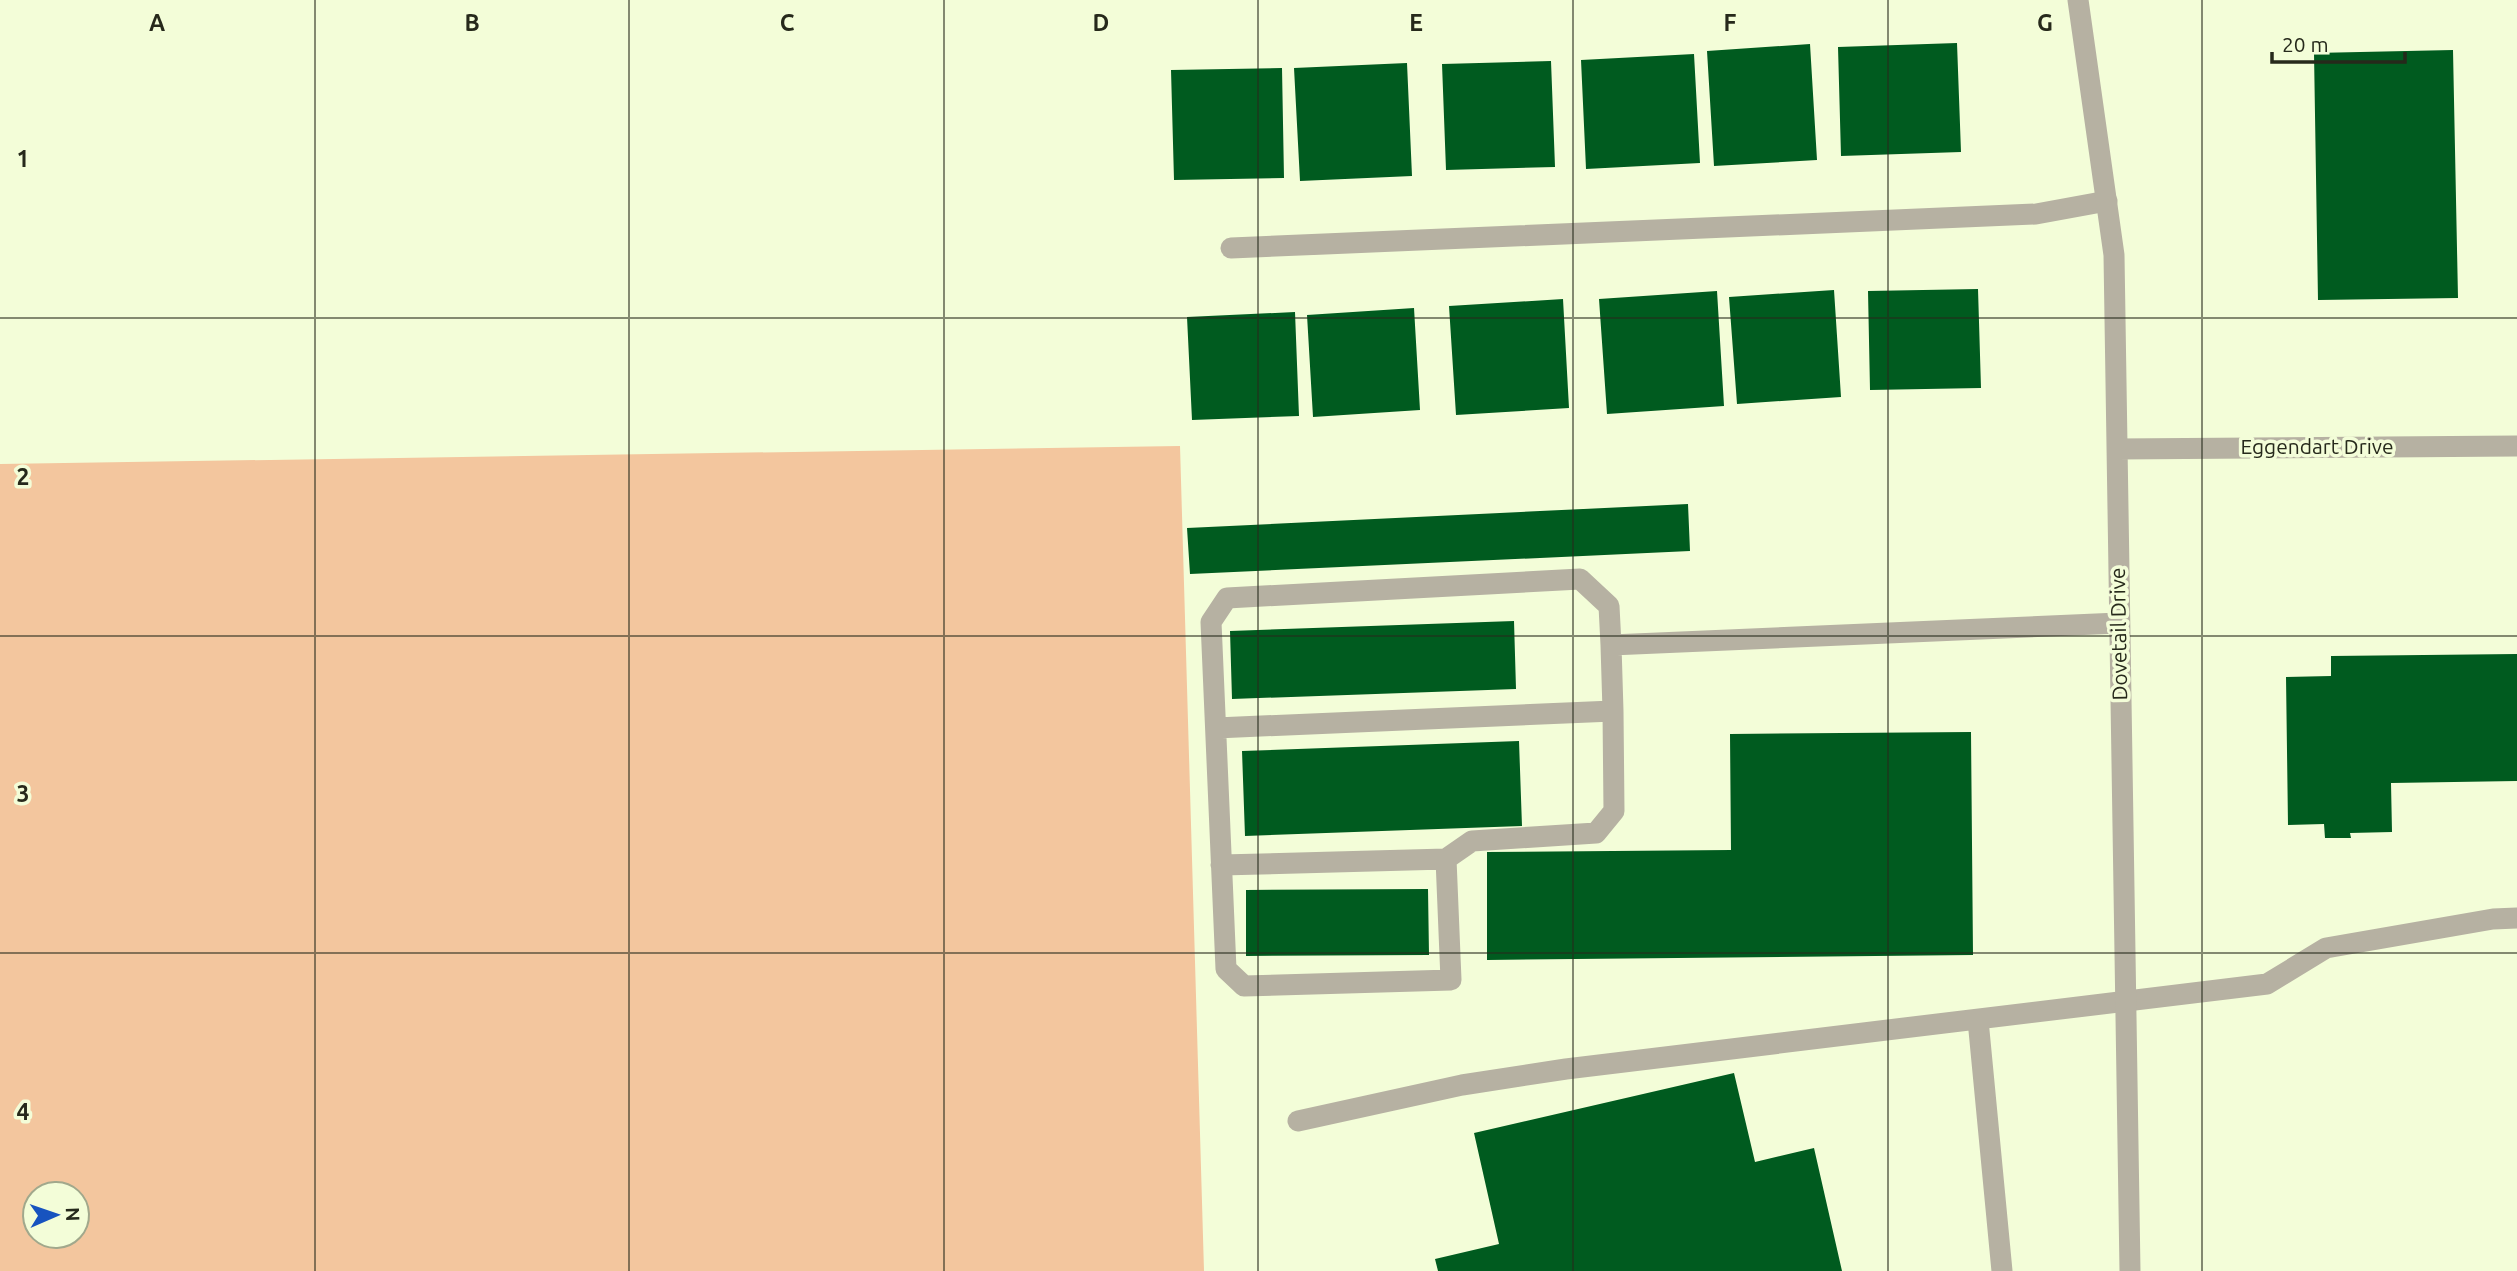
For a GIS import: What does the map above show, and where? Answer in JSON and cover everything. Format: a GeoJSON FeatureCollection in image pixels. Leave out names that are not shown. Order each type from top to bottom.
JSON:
{"type":"FeatureCollection","features":[{"type":"Feature","properties":{"kind":"street","name":"Dovetail Drive"},"geometry":{"type":"LineString","coordinates":[[2078,0],[2114,255],[2130,1271]]}},
{"type":"Feature","properties":{"kind":"street"},"geometry":{"type":"LineString","coordinates":[[1231,248],[2036,214],[2107,201]]}},
{"type":"Feature","properties":{"kind":"street","name":"Eggendart Drive"},"geometry":{"type":"LineString","coordinates":[[2117,449],[2517,446]]}},
{"type":"Feature","properties":{"kind":"street"},"geometry":{"type":"LineString","coordinates":[[1221,865],[1446,859],[1472,841],[1596,833],[1614,811],[1609,606],[1580,579],[1227,598],[1211,622],[1221,865],[1226,970],[1244,986],[1451,980],[1446,859]]}},
{"type":"Feature","properties":{"kind":"street"},"geometry":{"type":"LineString","coordinates":[[1611,645],[2119,623]]}},
{"type":"Feature","properties":{"kind":"street"},"geometry":{"type":"LineString","coordinates":[[1216,728],[1613,711]]}},
{"type":"Feature","properties":{"kind":"street"},"geometry":{"type":"LineString","coordinates":[[1298,1121],[1462,1085],[1566,1069],[2267,984],[2326,948],[2493,919],[2517,918]]}},
{"type":"Feature","properties":{"kind":"street"},"geometry":{"type":"LineString","coordinates":[[1978,1020],[2002,1271]]}},
{"type":"Feature","properties":{"kind":"shaded area"},"geometry":{"type":"Polygon","coordinates":[[[1180,446],[1204,1271],[0,1271],[0,464],[1180,446]]]}},
{"type":"Feature","properties":{"kind":"building"},"geometry":{"type":"Polygon","coordinates":[[[1957,43],[1961,152],[1841,156],[1838,47],[1957,43]]]}},
{"type":"Feature","properties":{"kind":"building"},"geometry":{"type":"Polygon","coordinates":[[[1810,44],[1817,160],[1714,166],[1707,51],[1810,44]]]}},
{"type":"Feature","properties":{"kind":"building"},"geometry":{"type":"Polygon","coordinates":[[[2453,50],[2458,298],[2318,300],[2314,53],[2453,50]]]}},
{"type":"Feature","properties":{"kind":"building"},"geometry":{"type":"Polygon","coordinates":[[[1694,54],[1700,163],[1586,169],[1581,60],[1694,54]]]}},
{"type":"Feature","properties":{"kind":"building"},"geometry":{"type":"Polygon","coordinates":[[[1551,61],[1555,167],[1446,170],[1442,64],[1551,61]]]}},
{"type":"Feature","properties":{"kind":"building"},"geometry":{"type":"Polygon","coordinates":[[[1407,63],[1412,176],[1300,181],[1294,68],[1407,63]]]}},
{"type":"Feature","properties":{"kind":"building"},"geometry":{"type":"Polygon","coordinates":[[[1282,68],[1284,178],[1174,180],[1171,70],[1282,68]]]}},
{"type":"Feature","properties":{"kind":"building"},"geometry":{"type":"Polygon","coordinates":[[[1978,289],[1981,388],[1870,390],[1868,291],[1978,289]]]}},
{"type":"Feature","properties":{"kind":"building"},"geometry":{"type":"Polygon","coordinates":[[[1834,290],[1841,397],[1737,404],[1729,297],[1834,290]]]}},
{"type":"Feature","properties":{"kind":"building"},"geometry":{"type":"Polygon","coordinates":[[[1717,291],[1724,406],[1607,414],[1599,299],[1717,291]]]}},
{"type":"Feature","properties":{"kind":"building"},"geometry":{"type":"Polygon","coordinates":[[[1563,299],[1569,408],[1456,415],[1449,306],[1563,299]]]}},
{"type":"Feature","properties":{"kind":"building"},"geometry":{"type":"Polygon","coordinates":[[[1414,308],[1420,410],[1313,417],[1307,315],[1414,308]]]}},
{"type":"Feature","properties":{"kind":"building"},"geometry":{"type":"Polygon","coordinates":[[[1295,312],[1299,416],[1192,420],[1187,317],[1295,312]]]}},
{"type":"Feature","properties":{"kind":"building"},"geometry":{"type":"Polygon","coordinates":[[[1688,504],[1690,551],[1190,574],[1187,528],[1688,504]]]}},
{"type":"Feature","properties":{"kind":"building"},"geometry":{"type":"Polygon","coordinates":[[[1514,621],[1516,689],[1232,699],[1230,631],[1514,621]]]}},
{"type":"Feature","properties":{"kind":"building"},"geometry":{"type":"Polygon","coordinates":[[[2517,654],[2517,781],[2391,783],[2392,832],[2350,833],[2351,838],[2325,838],[2324,824],[2288,825],[2286,677],[2331,676],[2331,656],[2517,654]]]}},
{"type":"Feature","properties":{"kind":"building"},"geometry":{"type":"Polygon","coordinates":[[[1971,732],[1973,955],[1487,960],[1487,852],[1731,850],[1730,734],[1971,732]]]}},
{"type":"Feature","properties":{"kind":"building"},"geometry":{"type":"Polygon","coordinates":[[[1519,741],[1522,826],[1245,836],[1242,751],[1519,741]]]}},
{"type":"Feature","properties":{"kind":"building"},"geometry":{"type":"Polygon","coordinates":[[[1428,889],[1429,955],[1246,956],[1246,890],[1428,889]]]}},
{"type":"Feature","properties":{"kind":"building"},"geometry":{"type":"Polygon","coordinates":[[[1734,1073],[1755,1162],[1814,1148],[1842,1271],[1438,1271],[1435,1259],[1499,1244],[1474,1133],[1734,1073]]]}}]}
